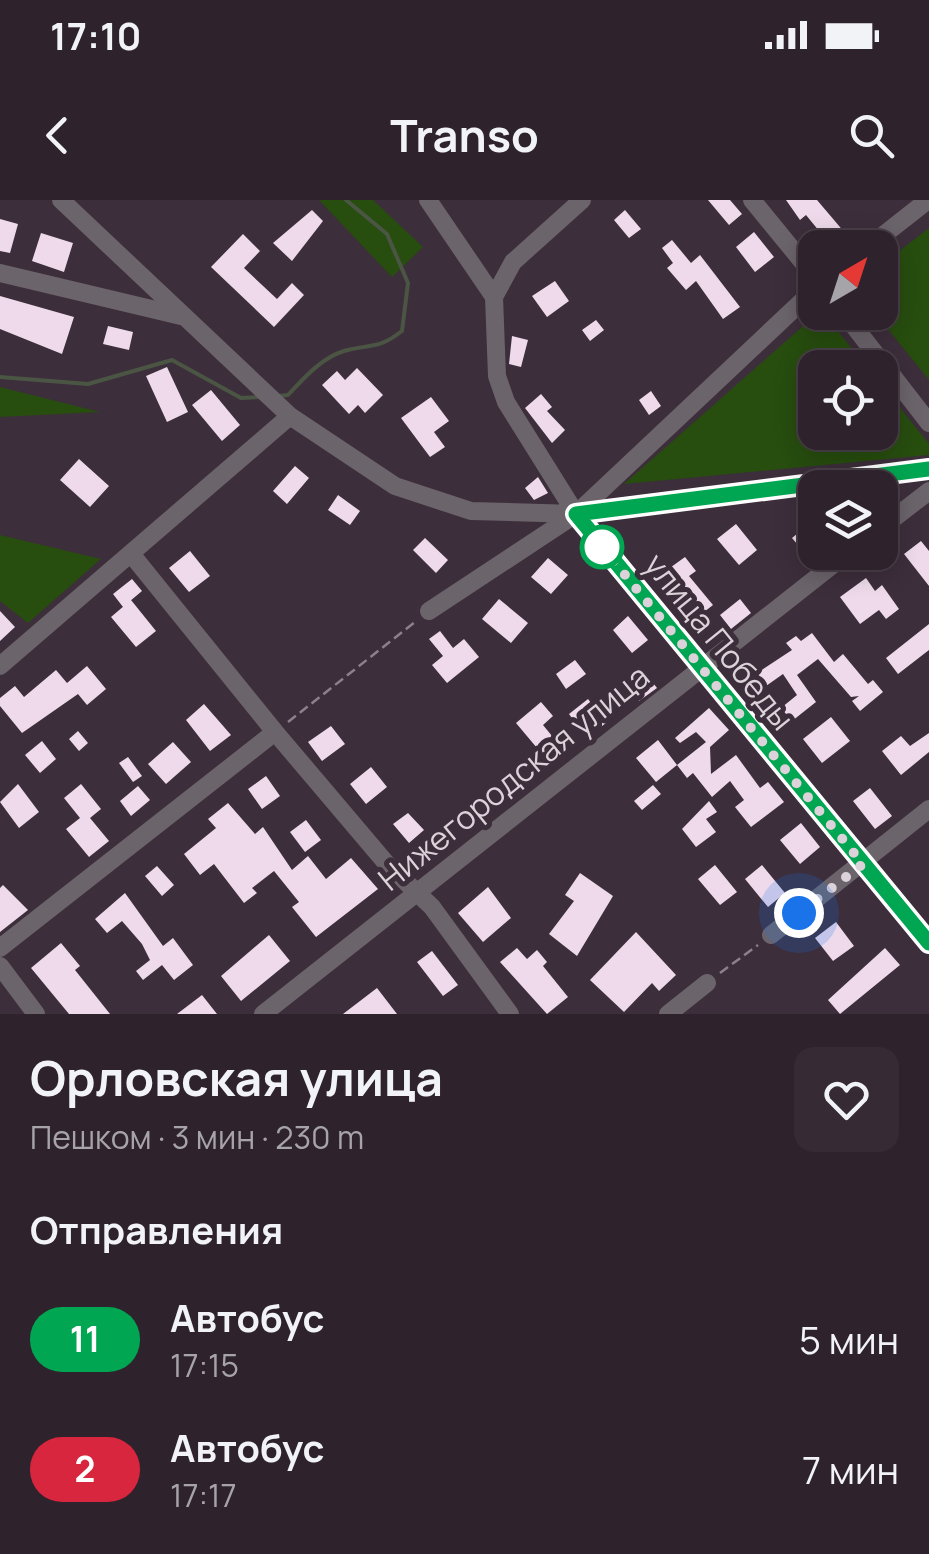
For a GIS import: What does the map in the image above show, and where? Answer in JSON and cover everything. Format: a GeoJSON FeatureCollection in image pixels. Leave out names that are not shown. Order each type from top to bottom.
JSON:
{"type":"FeatureCollection","features":[{"type":"Feature","properties":{"kind":"street"},"geometry":{"type":"LineString","coordinates":[[61,200],[290,416],[396,486],[471,511],[576,514],[929,469]]}},
{"type":"Feature","properties":{"kind":"street"},"geometry":{"type":"LineString","coordinates":[[428,200],[494,297],[513,262],[582,200]]}},
{"type":"Feature","properties":{"kind":"street"},"geometry":{"type":"LineString","coordinates":[[752,200],[798,256]]}},
{"type":"Feature","properties":{"kind":"street"},"geometry":{"type":"LineString","coordinates":[[890,230],[928,200]]}},
{"type":"Feature","properties":{"kind":"street"},"geometry":{"type":"LineString","coordinates":[[0,273],[182,316]]}},
{"type":"Feature","properties":{"kind":"street","name":"улица Победы"},"geometry":{"type":"LineString","coordinates":[[494,297],[497,376],[506,402],[576,514],[929,943]]}},
{"type":"Feature","properties":{"kind":"street"},"geometry":{"type":"LineString","coordinates":[[429,611],[576,514],[798,306]]}},
{"type":"Feature","properties":{"kind":"street"},"geometry":{"type":"LineString","coordinates":[[857,330],[929,423]]}},
{"type":"Feature","properties":{"kind":"street"},"geometry":{"type":"LineString","coordinates":[[0,666],[290,416]]}},
{"type":"Feature","properties":{"kind":"street"},"geometry":{"type":"LineString","coordinates":[[898,514],[929,491]]}},
{"type":"Feature","properties":{"kind":"street"},"geometry":{"type":"LineString","coordinates":[[132,556],[275,732],[386,862],[419,893],[510,1014]]}},
{"type":"Feature","properties":{"kind":"street","name":"Нижегородская улица"},"geometry":{"type":"LineString","coordinates":[[265,1014],[826,570]]}},
{"type":"Feature","properties":{"kind":"street"},"geometry":{"type":"LineString","coordinates":[[0,948],[275,732]]}},
{"type":"Feature","properties":{"kind":"street"},"geometry":{"type":"LineString","coordinates":[[771,934],[929,810]]}},
{"type":"Feature","properties":{"kind":"street"},"geometry":{"type":"LineString","coordinates":[[0,966],[36,1014]]}},
{"type":"Feature","properties":{"kind":"street"},"geometry":{"type":"LineString","coordinates":[[668,1014],[707,984]]}},
{"type":"Feature","properties":{"kind":"path"},"geometry":{"type":"LineString","coordinates":[[275,732],[429,611]]}},
{"type":"Feature","properties":{"kind":"path"},"geometry":{"type":"LineString","coordinates":[[707,984],[771,934]]}},
{"type":"Feature","properties":{"kind":"green space"},"geometry":{"type":"Polygon","coordinates":[[[319,200],[373,200],[423,247],[392,277],[319,200]]]}},
{"type":"Feature","properties":{"kind":"green space"},"geometry":{"type":"Polygon","coordinates":[[[929,228],[929,380],[889,330],[898,330],[898,252],[929,228]]]}},
{"type":"Feature","properties":{"kind":"green space"},"geometry":{"type":"Polygon","coordinates":[[[799,330],[837,330],[853,350],[798,350],[798,450],[898,450],[898,405],[929,444],[929,455],[624,484],[799,330]]]}},
{"type":"Feature","properties":{"kind":"green space"},"geometry":{"type":"Polygon","coordinates":[[[0,387],[100,412],[0,417],[0,387]]]}},
{"type":"Feature","properties":{"kind":"green space"},"geometry":{"type":"Polygon","coordinates":[[[0,535],[101,559],[28,623],[0,601],[0,535]]]}},
{"type":"Feature","properties":{"kind":"building"},"geometry":{"type":"Polygon","coordinates":[[[708,200],[730,200],[742,214],[729,225],[708,200]]]}},
{"type":"Feature","properties":{"kind":"building"},"geometry":{"type":"Polygon","coordinates":[[[786,200],[817,200],[842,230],[818,230],[806,215],[800,220],[786,200]]]}},
{"type":"Feature","properties":{"kind":"building"},"geometry":{"type":"Polygon","coordinates":[[[312,210],[323,221],[292,261],[273,243],[312,210]]]}},
{"type":"Feature","properties":{"kind":"building"},"geometry":{"type":"Polygon","coordinates":[[[625,210],[641,229],[629,238],[614,220],[625,210]]]}},
{"type":"Feature","properties":{"kind":"building"},"geometry":{"type":"Polygon","coordinates":[[[0,219],[18,224],[10,253],[0,251],[0,219]]]}},
{"type":"Feature","properties":{"kind":"building"},"geometry":{"type":"Polygon","coordinates":[[[754,232],[774,257],[755,272],[736,247],[754,232]]]}},
{"type":"Feature","properties":{"kind":"building"},"geometry":{"type":"Polygon","coordinates":[[[41,233],[73,243],[64,272],[32,261],[41,233]]]}},
{"type":"Feature","properties":{"kind":"building"},"geometry":{"type":"Polygon","coordinates":[[[243,234],[260,251],[244,268],[277,299],[292,283],[304,295],[274,327],[211,267],[243,234]]]}},
{"type":"Feature","properties":{"kind":"building"},"geometry":{"type":"Polygon","coordinates":[[[672,240],[691,263],[700,255],[740,307],[723,319],[696,281],[686,290],[667,268],[673,263],[662,248],[672,240]]]}},
{"type":"Feature","properties":{"kind":"building"},"geometry":{"type":"Polygon","coordinates":[[[555,281],[569,301],[547,317],[532,296],[555,281]]]}},
{"type":"Feature","properties":{"kind":"building"},"geometry":{"type":"Polygon","coordinates":[[[0,296],[74,317],[62,354],[0,329],[0,296]]]}},
{"type":"Feature","properties":{"kind":"building"},"geometry":{"type":"Polygon","coordinates":[[[596,320],[604,330],[590,341],[582,330],[596,320]]]}},
{"type":"Feature","properties":{"kind":"building"},"geometry":{"type":"Polygon","coordinates":[[[108,326],[133,332],[129,350],[103,344],[108,326]]]}},
{"type":"Feature","properties":{"kind":"building"},"geometry":{"type":"Polygon","coordinates":[[[512,336],[528,340],[521,367],[509,364],[512,336]]]}},
{"type":"Feature","properties":{"kind":"building"},"geometry":{"type":"Polygon","coordinates":[[[167,367],[188,412],[167,422],[146,376],[167,367]]]}},
{"type":"Feature","properties":{"kind":"building"},"geometry":{"type":"Polygon","coordinates":[[[357,368],[383,395],[365,413],[358,405],[349,414],[322,385],[337,371],[345,380],[357,368]]]}},
{"type":"Feature","properties":{"kind":"building"},"geometry":{"type":"Polygon","coordinates":[[[211,390],[240,425],[222,441],[192,405],[211,390]]]}},
{"type":"Feature","properties":{"kind":"building"},"geometry":{"type":"Polygon","coordinates":[[[651,391],[661,406],[649,415],[639,400],[651,391]]]}},
{"type":"Feature","properties":{"kind":"building"},"geometry":{"type":"Polygon","coordinates":[[[541,394],[552,407],[547,411],[565,430],[552,443],[525,408],[541,394]]]}},
{"type":"Feature","properties":{"kind":"building"},"geometry":{"type":"Polygon","coordinates":[[[431,397],[449,421],[434,432],[445,447],[430,457],[401,418],[431,397]]]}},
{"type":"Feature","properties":{"kind":"building"},"geometry":{"type":"Polygon","coordinates":[[[79,459],[109,486],[90,507],[60,480],[79,459]]]}},
{"type":"Feature","properties":{"kind":"building"},"geometry":{"type":"Polygon","coordinates":[[[295,466],[309,478],[287,504],[273,491],[295,466]]]}},
{"type":"Feature","properties":{"kind":"building"},"geometry":{"type":"Polygon","coordinates":[[[538,477],[548,493],[534,500],[525,488],[538,477]]]}},
{"type":"Feature","properties":{"kind":"building"},"geometry":{"type":"Polygon","coordinates":[[[338,495],[360,511],[350,525],[328,510],[338,495]]]}},
{"type":"Feature","properties":{"kind":"building"},"geometry":{"type":"Polygon","coordinates":[[[736,524],[757,550],[739,565],[717,539],[736,524]]]}},
{"type":"Feature","properties":{"kind":"building"},"geometry":{"type":"Polygon","coordinates":[[[425,538],[448,560],[436,573],[413,550],[425,538]]]}},
{"type":"Feature","properties":{"kind":"building"},"geometry":{"type":"Polygon","coordinates":[[[921,541],[929,551],[929,586],[904,554],[921,541]]]}},
{"type":"Feature","properties":{"kind":"building"},"geometry":{"type":"Polygon","coordinates":[[[190,551],[210,576],[189,592],[169,568],[190,551]]]}},
{"type":"Feature","properties":{"kind":"building"},"geometry":{"type":"Polygon","coordinates":[[[685,557],[696,571],[689,576],[713,605],[695,619],[660,575],[685,557]]]}},
{"type":"Feature","properties":{"kind":"building"},"geometry":{"type":"Polygon","coordinates":[[[548,558],[568,575],[551,594],[531,577],[548,558]]]}},
{"type":"Feature","properties":{"kind":"building"},"geometry":{"type":"Polygon","coordinates":[[[866,578],[875,591],[882,585],[899,609],[886,619],[879,610],[860,624],[840,597],[866,578]]]}},
{"type":"Feature","properties":{"kind":"building"},"geometry":{"type":"Polygon","coordinates":[[[132,579],[142,591],[123,607],[113,594],[132,579]]]}},
{"type":"Feature","properties":{"kind":"building"},"geometry":{"type":"Polygon","coordinates":[[[499,599],[528,623],[511,643],[482,619],[499,599]]]}},
{"type":"Feature","properties":{"kind":"building"},"geometry":{"type":"Polygon","coordinates":[[[740,599],[751,613],[731,629],[720,615],[740,599]]]}},
{"type":"Feature","properties":{"kind":"building"},"geometry":{"type":"Polygon","coordinates":[[[131,600],[156,631],[136,647],[111,617],[131,600]]]}},
{"type":"Feature","properties":{"kind":"building"},"geometry":{"type":"Polygon","coordinates":[[[0,611],[15,627],[0,641],[0,611]]]}},
{"type":"Feature","properties":{"kind":"building"},"geometry":{"type":"Polygon","coordinates":[[[628,616],[648,640],[632,653],[613,630],[628,616]]]}},
{"type":"Feature","properties":{"kind":"building"},"geometry":{"type":"Polygon","coordinates":[[[929,624],[929,650],[898,674],[886,658],[929,624]]]}},
{"type":"Feature","properties":{"kind":"building"},"geometry":{"type":"Polygon","coordinates":[[[440,631],[453,648],[464,639],[479,657],[447,683],[432,665],[443,656],[429,639],[440,631]]]}},
{"type":"Feature","properties":{"kind":"building"},"geometry":{"type":"Polygon","coordinates":[[[812,633],[834,662],[843,654],[868,684],[873,680],[883,692],[860,711],[852,701],[859,696],[851,697],[818,659],[797,675],[816,702],[792,721],[781,708],[797,695],[783,674],[766,686],[757,673],[792,650],[786,643],[796,636],[801,641],[812,633]]]}},
{"type":"Feature","properties":{"kind":"building"},"geometry":{"type":"Polygon","coordinates":[[[575,660],[586,674],[566,689],[556,674],[575,660]]]}},
{"type":"Feature","properties":{"kind":"building"},"geometry":{"type":"Polygon","coordinates":[[[87,666],[106,689],[87,705],[78,694],[22,733],[0,706],[0,698],[15,686],[24,697],[56,670],[67,683],[87,666]]]}},
{"type":"Feature","properties":{"kind":"building"},"geometry":{"type":"Polygon","coordinates":[[[646,674],[657,688],[639,701],[628,687],[646,674]]]}},
{"type":"Feature","properties":{"kind":"building"},"geometry":{"type":"Polygon","coordinates":[[[588,699],[606,723],[586,738],[569,714],[588,699]]]}},
{"type":"Feature","properties":{"kind":"building"},"geometry":{"type":"Polygon","coordinates":[[[541,702],[553,716],[543,725],[552,736],[537,748],[516,723],[541,702]]]}},
{"type":"Feature","properties":{"kind":"building"},"geometry":{"type":"Polygon","coordinates":[[[204,704],[231,735],[210,751],[186,720],[204,704]]]}},
{"type":"Feature","properties":{"kind":"building"},"geometry":{"type":"Polygon","coordinates":[[[709,708],[729,730],[710,747],[711,774],[736,755],[760,788],[768,782],[784,802],[751,827],[735,807],[744,800],[730,781],[712,797],[693,773],[687,778],[677,765],[706,742],[696,732],[680,743],[675,738],[709,708]]]}},
{"type":"Feature","properties":{"kind":"building"},"geometry":{"type":"Polygon","coordinates":[[[831,717],[850,741],[822,763],[803,739],[831,717]]]}},
{"type":"Feature","properties":{"kind":"building"},"geometry":{"type":"Polygon","coordinates":[[[331,726],[345,744],[322,761],[308,742],[331,726]]]}},
{"type":"Feature","properties":{"kind":"building"},"geometry":{"type":"Polygon","coordinates":[[[78,731],[88,743],[79,751],[69,739],[78,731]]]}},
{"type":"Feature","properties":{"kind":"building"},"geometry":{"type":"Polygon","coordinates":[[[929,733],[929,752],[901,775],[882,751],[901,736],[910,746],[929,733]]]}},
{"type":"Feature","properties":{"kind":"building"},"geometry":{"type":"Polygon","coordinates":[[[658,740],[677,765],[656,782],[636,758],[658,740]]]}},
{"type":"Feature","properties":{"kind":"building"},"geometry":{"type":"Polygon","coordinates":[[[42,741],[56,759],[40,773],[25,755],[42,741]]]}},
{"type":"Feature","properties":{"kind":"building"},"geometry":{"type":"Polygon","coordinates":[[[173,742],[191,762],[166,784],[148,764],[173,742]]]}},
{"type":"Feature","properties":{"kind":"building"},"geometry":{"type":"Polygon","coordinates":[[[128,757],[142,776],[133,782],[119,763],[128,757]]]}},
{"type":"Feature","properties":{"kind":"building"},"geometry":{"type":"Polygon","coordinates":[[[371,767],[387,787],[366,804],[350,784],[371,767]]]}},
{"type":"Feature","properties":{"kind":"building"},"geometry":{"type":"Polygon","coordinates":[[[266,776],[280,796],[262,809],[248,789],[266,776]]]}},
{"type":"Feature","properties":{"kind":"building"},"geometry":{"type":"Polygon","coordinates":[[[18,784],[39,812],[19,828],[0,802],[18,784]]]}},
{"type":"Feature","properties":{"kind":"building"},"geometry":{"type":"Polygon","coordinates":[[[81,784],[101,809],[90,818],[109,841],[89,857],[66,829],[80,818],[64,798],[81,784]]]}},
{"type":"Feature","properties":{"kind":"building"},"geometry":{"type":"Polygon","coordinates":[[[653,785],[661,794],[642,810],[634,801],[653,785]]]}},
{"type":"Feature","properties":{"kind":"building"},"geometry":{"type":"Polygon","coordinates":[[[138,786],[150,800],[131,816],[120,801],[138,786]]]}},
{"type":"Feature","properties":{"kind":"building"},"geometry":{"type":"Polygon","coordinates":[[[870,788],[892,816],[875,829],[853,801],[870,788]]]}},
{"type":"Feature","properties":{"kind":"building"},"geometry":{"type":"Polygon","coordinates":[[[709,801],[717,812],[706,819],[716,832],[696,847],[682,829],[709,801]]]}},
{"type":"Feature","properties":{"kind":"building"},"geometry":{"type":"Polygon","coordinates":[[[228,803],[255,834],[263,827],[292,870],[308,856],[326,879],[351,858],[378,889],[316,937],[292,907],[299,902],[274,871],[252,888],[257,893],[244,903],[214,864],[200,875],[184,854],[216,828],[208,819],[228,803]]]}},
{"type":"Feature","properties":{"kind":"building"},"geometry":{"type":"Polygon","coordinates":[[[408,813],[424,830],[409,843],[393,824],[408,813]]]}},
{"type":"Feature","properties":{"kind":"building"},"geometry":{"type":"Polygon","coordinates":[[[306,820],[321,840],[305,852],[290,832],[306,820]]]}},
{"type":"Feature","properties":{"kind":"building"},"geometry":{"type":"Polygon","coordinates":[[[801,823],[820,847],[800,864],[780,840],[801,823]]]}},
{"type":"Feature","properties":{"kind":"building"},"geometry":{"type":"Polygon","coordinates":[[[715,865],[737,892],[720,905],[698,879],[715,865]]]}},
{"type":"Feature","properties":{"kind":"building"},"geometry":{"type":"Polygon","coordinates":[[[762,865],[785,893],[768,907],[745,879],[762,865]]]}},
{"type":"Feature","properties":{"kind":"building"},"geometry":{"type":"Polygon","coordinates":[[[157,866],[174,885],[162,896],[145,876],[157,866]]]}},
{"type":"Feature","properties":{"kind":"building"},"geometry":{"type":"Polygon","coordinates":[[[580,873],[613,896],[577,956],[549,934],[574,901],[565,895],[580,873]]]}},
{"type":"Feature","properties":{"kind":"building"},"geometry":{"type":"Polygon","coordinates":[[[3,885],[28,910],[0,932],[0,888],[3,885]]]}},
{"type":"Feature","properties":{"kind":"building"},"geometry":{"type":"Polygon","coordinates":[[[488,887],[511,918],[483,942],[458,913],[488,887]]]}},
{"type":"Feature","properties":{"kind":"building"},"geometry":{"type":"Polygon","coordinates":[[[125,893],[163,946],[173,938],[193,965],[174,980],[162,965],[143,980],[136,971],[150,960],[142,944],[122,921],[107,933],[95,919],[125,893]]]}},
{"type":"Feature","properties":{"kind":"building"},"geometry":{"type":"Polygon","coordinates":[[[836,922],[854,946],[833,961],[815,938],[836,922]]]}},
{"type":"Feature","properties":{"kind":"building"},"geometry":{"type":"Polygon","coordinates":[[[636,932],[676,975],[659,991],[652,983],[624,1012],[590,980],[636,932]]]}},
{"type":"Feature","properties":{"kind":"building"},"geometry":{"type":"Polygon","coordinates":[[[269,935],[290,961],[241,1001],[221,976],[269,935]]]}},
{"type":"Feature","properties":{"kind":"building"},"geometry":{"type":"Polygon","coordinates":[[[61,943],[80,966],[75,970],[110,1014],[69,1014],[31,968],[61,943]]]}},
{"type":"Feature","properties":{"kind":"building"},"geometry":{"type":"Polygon","coordinates":[[[517,948],[527,959],[537,950],[547,962],[543,966],[568,997],[547,1014],[500,962],[517,948]]]}},
{"type":"Feature","properties":{"kind":"building"},"geometry":{"type":"Polygon","coordinates":[[[885,948],[900,965],[840,1014],[828,1000],[885,948]]]}},
{"type":"Feature","properties":{"kind":"building"},"geometry":{"type":"Polygon","coordinates":[[[432,951],[458,985],[443,996],[417,962],[432,951]]]}},
{"type":"Feature","properties":{"kind":"building"},"geometry":{"type":"Polygon","coordinates":[[[377,988],[397,1014],[343,1014],[377,988]]]}},
{"type":"Feature","properties":{"kind":"building"},"geometry":{"type":"Polygon","coordinates":[[[202,995],[217,1014],[177,1014],[202,995]]]}},
{"type":"Feature","properties":{"kind":"waterway"},"geometry":{"type":"LineString","coordinates":[[278,396],[288,395],[336,354],[379,344],[402,331],[408,283],[387,234],[346,200]]}},
{"type":"Feature","properties":{"kind":"waterway"},"geometry":{"type":"LineString","coordinates":[[0,377],[88,384],[172,360],[241,398],[259,397]]}},
{"type":"Feature","properties":{"kind":"bus line","name":"11"},"geometry":{"type":"LineString","coordinates":[[929,469],[576,514],[929,943]]}},
{"type":"Feature","properties":{"kind":"route"},"geometry":{"type":"LineString","coordinates":[[602,547],[863,864],[799,913]]}}]}
